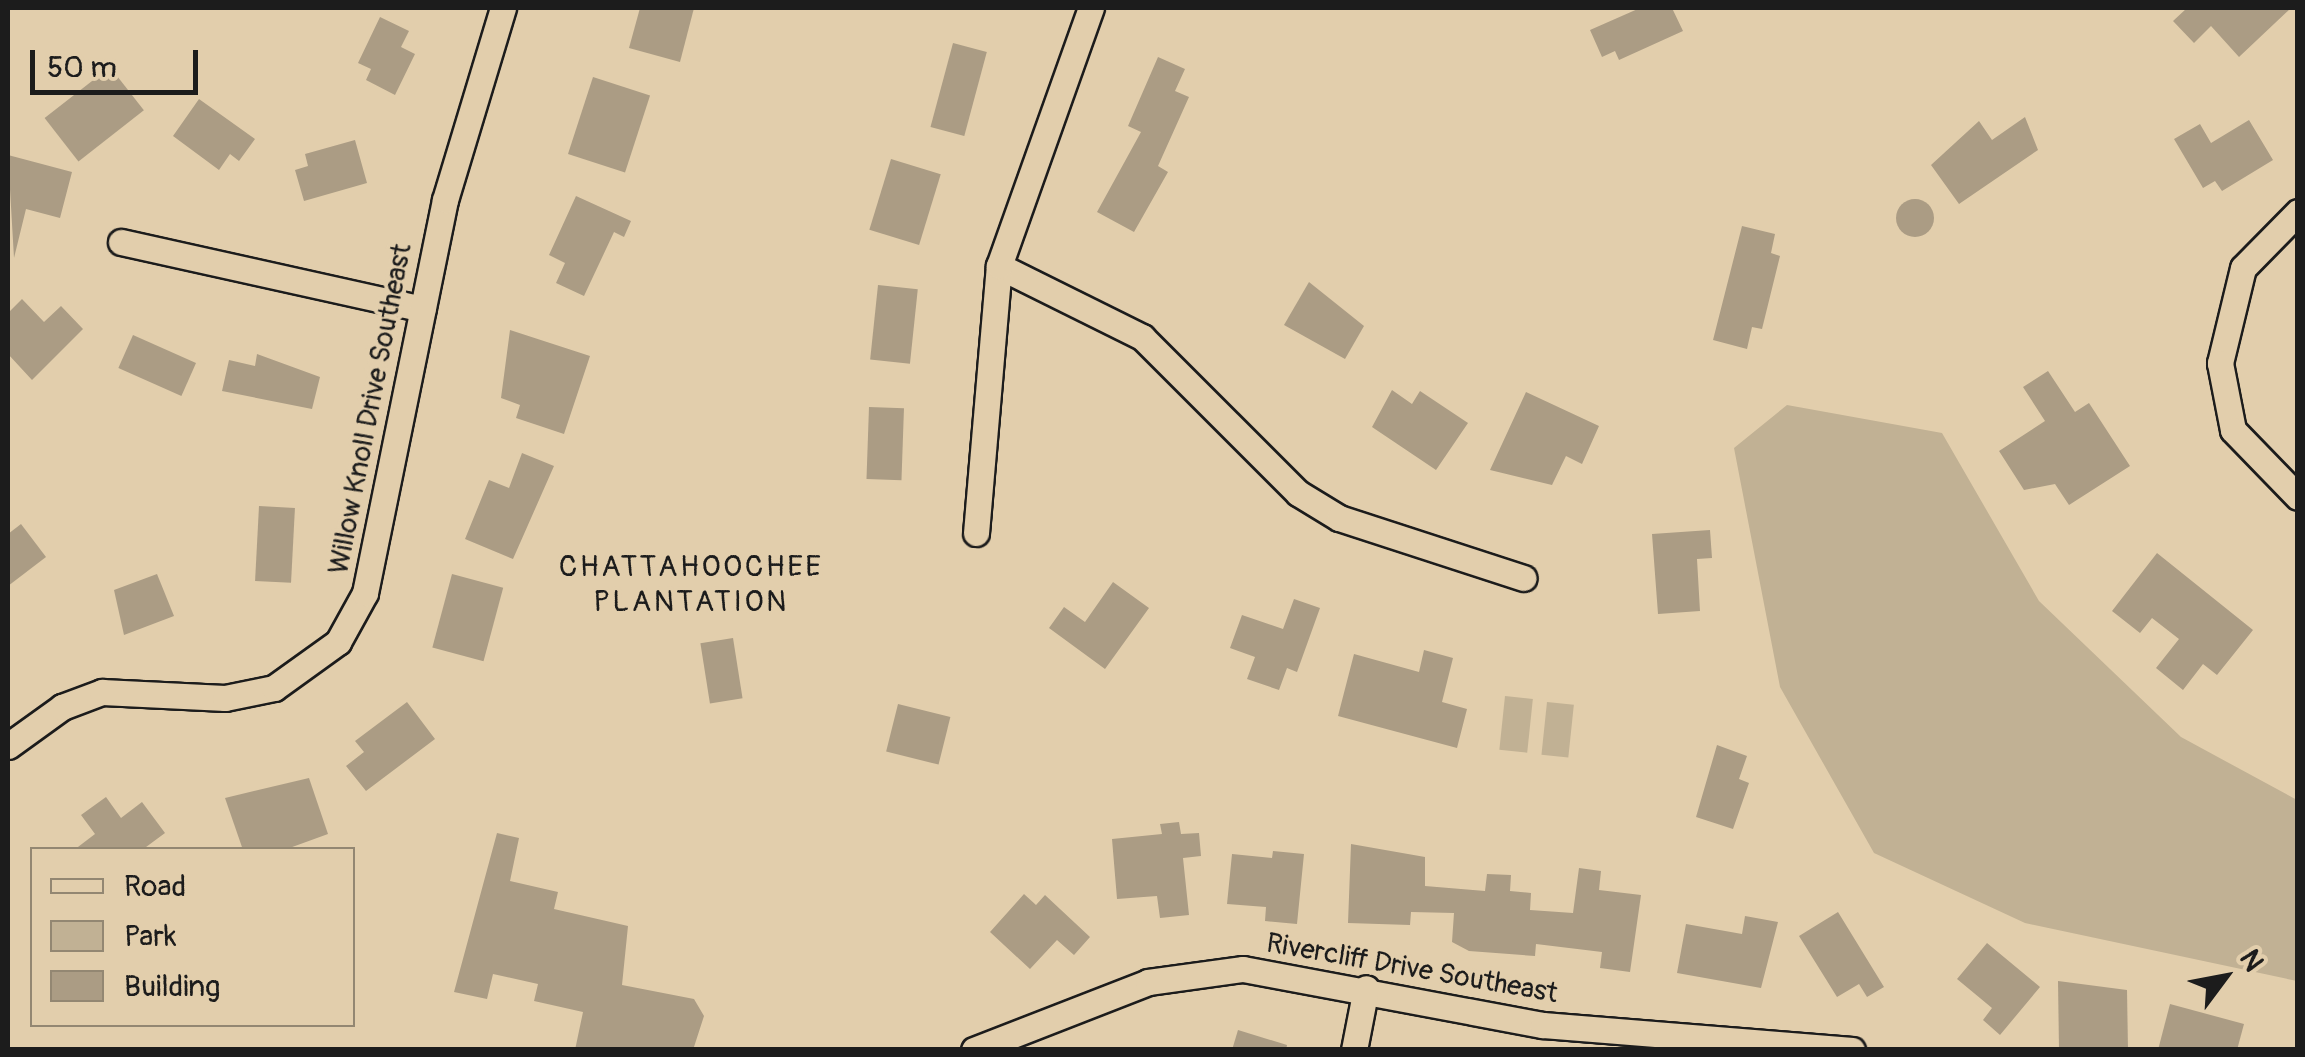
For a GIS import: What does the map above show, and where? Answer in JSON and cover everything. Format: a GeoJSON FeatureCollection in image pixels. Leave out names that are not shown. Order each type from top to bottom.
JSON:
{"type":"FeatureCollection","features":[{"type":"Feature","properties":{"kind":"street","name":"Willow Knoll Drive Southeast"},"geometry":{"type":"LineString","coordinates":[[8,746],[62,706],[102,692],[226,698],[274,688],[323,658],[365,593],[470,99],[504,8]]}},
{"type":"Feature","properties":{"kind":"street"},"geometry":{"type":"LineString","coordinates":[[976,533],[998,266],[1091,8]]}},
{"type":"Feature","properties":{"kind":"street"},"geometry":{"type":"LineString","coordinates":[[2298,212],[2243,268],[2229,309],[2220,363],[2225,413],[2246,449],[2298,498]]}},
{"type":"Feature","properties":{"kind":"street"},"geometry":{"type":"LineString","coordinates":[[121,242],[423,308]]}},
{"type":"Feature","properties":{"kind":"street"},"geometry":{"type":"LineString","coordinates":[[998,266],[1142,337],[1298,493],[1339,518],[1524,578]]}},
{"type":"Feature","properties":{"kind":"street","name":"Rivercliff Drive Southeast"},"geometry":{"type":"LineString","coordinates":[[974,1050],[1173,977],[1274,971],[1543,1025],[1852,1050]]}},
{"type":"Feature","properties":{"kind":"street"},"geometry":{"type":"LineString","coordinates":[[1354,1050],[1366,988]]}},
{"type":"Feature","properties":{"kind":"green space"},"geometry":{"type":"Polygon","coordinates":[[[1787,405],[1942,433],[2039,601],[2181,737],[2297,800],[2297,981],[2025,923],[1874,853],[1780,687],[1734,448],[1787,405]]]}},
{"type":"Feature","properties":{"kind":"green space"},"geometry":{"type":"Polygon","coordinates":[[[1505,696],[1533,699],[1527,753],[1499,750],[1505,696]]]}},
{"type":"Feature","properties":{"kind":"green space"},"geometry":{"type":"Polygon","coordinates":[[[1547,702],[1574,705],[1568,758],[1541,755],[1547,702]]]}},
{"type":"Feature","properties":{"kind":"building"},"geometry":{"type":"Polygon","coordinates":[[[640,8],[694,8],[680,62],[629,48],[640,8]]]}},
{"type":"Feature","properties":{"kind":"building"},"geometry":{"type":"Polygon","coordinates":[[[1640,8],[1672,8],[1683,31],[1619,60],[1615,51],[1602,57],[1590,30],[1640,8]]]}},
{"type":"Feature","properties":{"kind":"building"},"geometry":{"type":"Polygon","coordinates":[[[2187,8],[2291,8],[2239,57],[2211,26],[2194,43],[2173,21],[2187,8]]]}},
{"type":"Feature","properties":{"kind":"building"},"geometry":{"type":"Polygon","coordinates":[[[380,17],[409,31],[401,47],[415,54],[395,95],[366,80],[371,69],[358,63],[380,17]]]}},
{"type":"Feature","properties":{"kind":"building"},"geometry":{"type":"Polygon","coordinates":[[[953,43],[987,52],[964,136],[930,127],[953,43]]]}},
{"type":"Feature","properties":{"kind":"building"},"geometry":{"type":"Polygon","coordinates":[[[1158,57],[1185,69],[1175,91],[1189,97],[1158,166],[1168,172],[1134,232],[1097,212],[1141,132],[1128,126],[1158,57]]]}},
{"type":"Feature","properties":{"kind":"building"},"geometry":{"type":"Polygon","coordinates":[[[110,67],[144,110],[78,161],[45,118],[110,67]]]}},
{"type":"Feature","properties":{"kind":"building"},"geometry":{"type":"Polygon","coordinates":[[[593,77],[650,96],[625,173],[568,154],[593,77]]]}},
{"type":"Feature","properties":{"kind":"building"},"geometry":{"type":"Polygon","coordinates":[[[199,99],[255,139],[239,161],[230,154],[219,170],[173,136],[199,99]]]}},
{"type":"Feature","properties":{"kind":"building"},"geometry":{"type":"Polygon","coordinates":[[[2025,117],[2038,150],[1959,204],[1931,165],[1979,121],[1992,140],[2025,117]]]}},
{"type":"Feature","properties":{"kind":"building"},"geometry":{"type":"Polygon","coordinates":[[[2249,120],[2273,160],[2222,191],[2215,181],[2203,188],[2174,139],[2200,124],[2211,143],[2249,120]]]}},
{"type":"Feature","properties":{"kind":"building"},"geometry":{"type":"Polygon","coordinates":[[[355,140],[367,183],[304,201],[295,170],[308,166],[305,154],[355,140]]]}},
{"type":"Feature","properties":{"kind":"building"},"geometry":{"type":"Polygon","coordinates":[[[8,155],[72,172],[60,218],[26,209],[14,258],[8,155]]]}},
{"type":"Feature","properties":{"kind":"building"},"geometry":{"type":"Polygon","coordinates":[[[891,159],[941,174],[919,245],[869,230],[891,159]]]}},
{"type":"Feature","properties":{"kind":"building"},"geometry":{"type":"Polygon","coordinates":[[[576,196],[631,221],[624,237],[614,232],[584,296],[556,283],[565,263],[549,255],[576,196]]]}},
{"type":"Feature","properties":{"kind":"building"},"geometry":{"type":"Polygon","coordinates":[[[1915,199],[1928,205],[1934,218],[1928,231],[1915,237],[1902,231],[1896,218],[1902,205],[1915,199]]]}},
{"type":"Feature","properties":{"kind":"building"},"geometry":{"type":"Polygon","coordinates":[[[1742,226],[1775,234],[1771,253],[1780,256],[1762,329],[1752,327],[1747,349],[1713,340],[1742,226]]]}},
{"type":"Feature","properties":{"kind":"building"},"geometry":{"type":"Polygon","coordinates":[[[1309,282],[1364,326],[1345,359],[1284,325],[1309,282]]]}},
{"type":"Feature","properties":{"kind":"building"},"geometry":{"type":"Polygon","coordinates":[[[878,285],[918,289],[910,364],[870,360],[878,285]]]}},
{"type":"Feature","properties":{"kind":"building"},"geometry":{"type":"Polygon","coordinates":[[[22,299],[44,322],[61,306],[83,329],[32,380],[8,354],[8,313],[22,299]]]}},
{"type":"Feature","properties":{"kind":"building"},"geometry":{"type":"Polygon","coordinates":[[[510,330],[590,356],[564,434],[516,418],[520,405],[501,398],[510,330]]]}},
{"type":"Feature","properties":{"kind":"building"},"geometry":{"type":"Polygon","coordinates":[[[133,335],[196,363],[181,396],[118,368],[133,335]]]}},
{"type":"Feature","properties":{"kind":"building"},"geometry":{"type":"Polygon","coordinates":[[[257,354],[320,377],[312,409],[222,391],[229,360],[255,366],[257,354]]]}},
{"type":"Feature","properties":{"kind":"building"},"geometry":{"type":"Polygon","coordinates":[[[2048,371],[2075,412],[2089,403],[2130,466],[2069,505],[2055,484],[2024,490],[1999,451],[2045,421],[2023,387],[2048,371]]]}},
{"type":"Feature","properties":{"kind":"building"},"geometry":{"type":"Polygon","coordinates":[[[1392,390],[1412,404],[1420,391],[1468,423],[1436,470],[1372,427],[1392,390]]]}},
{"type":"Feature","properties":{"kind":"building"},"geometry":{"type":"Polygon","coordinates":[[[1526,392],[1599,426],[1582,464],[1566,456],[1552,485],[1490,470],[1526,392]]]}},
{"type":"Feature","properties":{"kind":"building"},"geometry":{"type":"Polygon","coordinates":[[[869,407],[904,408],[901,480],[866,479],[869,407]]]}},
{"type":"Feature","properties":{"kind":"building"},"geometry":{"type":"Polygon","coordinates":[[[522,453],[554,466],[513,559],[465,539],[489,480],[509,488],[522,453]]]}},
{"type":"Feature","properties":{"kind":"building"},"geometry":{"type":"Polygon","coordinates":[[[259,506],[295,508],[291,583],[255,581],[259,506]]]}},
{"type":"Feature","properties":{"kind":"building"},"geometry":{"type":"Polygon","coordinates":[[[21,524],[46,557],[8,586],[8,534],[21,524]]]}},
{"type":"Feature","properties":{"kind":"building"},"geometry":{"type":"Polygon","coordinates":[[[1710,530],[1712,558],[1697,559],[1700,611],[1658,614],[1652,534],[1710,530]]]}},
{"type":"Feature","properties":{"kind":"building"},"geometry":{"type":"Polygon","coordinates":[[[2157,553],[2253,630],[2217,675],[2203,664],[2183,690],[2156,668],[2179,639],[2152,618],[2140,633],[2112,611],[2157,553]]]}},
{"type":"Feature","properties":{"kind":"building"},"geometry":{"type":"Polygon","coordinates":[[[157,574],[174,616],[124,635],[114,590],[157,574]]]}},
{"type":"Feature","properties":{"kind":"building"},"geometry":{"type":"Polygon","coordinates":[[[452,574],[503,588],[484,661],[432,647],[452,574]]]}},
{"type":"Feature","properties":{"kind":"building"},"geometry":{"type":"Polygon","coordinates":[[[1113,582],[1149,608],[1105,669],[1049,628],[1064,607],[1085,622],[1113,582]]]}},
{"type":"Feature","properties":{"kind":"building"},"geometry":{"type":"Polygon","coordinates":[[[1294,599],[1320,608],[1297,672],[1287,668],[1279,690],[1247,679],[1255,657],[1230,648],[1242,615],[1283,629],[1294,599]]]}},
{"type":"Feature","properties":{"kind":"building"},"geometry":{"type":"Polygon","coordinates":[[[733,638],[743,698],[710,703],[700,643],[733,638]]]}},
{"type":"Feature","properties":{"kind":"building"},"geometry":{"type":"Polygon","coordinates":[[[1424,650],[1453,658],[1442,702],[1467,709],[1457,748],[1338,716],[1354,654],[1419,672],[1424,650]]]}},
{"type":"Feature","properties":{"kind":"building"},"geometry":{"type":"Polygon","coordinates":[[[407,702],[435,739],[366,791],[346,766],[364,752],[355,741],[407,702]]]}},
{"type":"Feature","properties":{"kind":"building"},"geometry":{"type":"Polygon","coordinates":[[[898,704],[950,717],[939,765],[886,752],[898,704]]]}},
{"type":"Feature","properties":{"kind":"building"},"geometry":{"type":"Polygon","coordinates":[[[1717,745],[1747,756],[1739,779],[1749,783],[1733,829],[1696,817],[1717,745]]]}},
{"type":"Feature","properties":{"kind":"building"},"geometry":{"type":"Polygon","coordinates":[[[309,778],[328,834],[292,847],[242,847],[225,798],[309,778]]]}},
{"type":"Feature","properties":{"kind":"building"},"geometry":{"type":"Polygon","coordinates":[[[106,797],[121,818],[142,802],[165,833],[146,847],[78,847],[95,834],[81,815],[106,797]]]}},
{"type":"Feature","properties":{"kind":"building"},"geometry":{"type":"Polygon","coordinates":[[[1179,822],[1181,834],[1199,833],[1201,856],[1183,858],[1189,915],[1160,918],[1157,896],[1117,899],[1112,839],[1162,834],[1160,824],[1179,822]]]}},
{"type":"Feature","properties":{"kind":"building"},"geometry":{"type":"Polygon","coordinates":[[[497,833],[519,838],[510,881],[558,892],[554,909],[628,926],[622,985],[694,999],[704,1016],[693,1050],[575,1050],[583,1012],[534,1001],[538,984],[493,974],[487,999],[454,992],[497,833]]]}},
{"type":"Feature","properties":{"kind":"building"},"geometry":{"type":"Polygon","coordinates":[[[1351,844],[1425,857],[1425,886],[1485,891],[1487,874],[1511,875],[1510,891],[1531,893],[1530,910],[1573,913],[1579,868],[1601,871],[1599,890],[1641,895],[1630,972],[1600,968],[1602,952],[1536,944],[1535,956],[1469,951],[1452,942],[1454,913],[1411,912],[1410,925],[1348,923],[1351,844]]]}},
{"type":"Feature","properties":{"kind":"building"},"geometry":{"type":"Polygon","coordinates":[[[1273,851],[1304,854],[1297,924],[1265,921],[1266,907],[1227,904],[1232,854],[1272,858],[1273,851]]]}},
{"type":"Feature","properties":{"kind":"building"},"geometry":{"type":"Polygon","coordinates":[[[1024,894],[1036,905],[1045,895],[1090,937],[1074,955],[1057,940],[1030,969],[990,932],[1024,894]]]}},
{"type":"Feature","properties":{"kind":"building"},"geometry":{"type":"Polygon","coordinates":[[[1838,912],[1884,987],[1867,997],[1859,984],[1837,997],[1799,936],[1838,912]]]}},
{"type":"Feature","properties":{"kind":"building"},"geometry":{"type":"Polygon","coordinates":[[[1745,916],[1778,922],[1761,988],[1677,973],[1686,924],[1742,934],[1745,916]]]}},
{"type":"Feature","properties":{"kind":"building"},"geometry":{"type":"Polygon","coordinates":[[[1987,943],[2040,987],[2000,1035],[1983,1020],[1992,1008],[1957,979],[1987,943]]]}},
{"type":"Feature","properties":{"kind":"building"},"geometry":{"type":"Polygon","coordinates":[[[2058,981],[2127,990],[2128,1050],[2059,1049],[2058,981]]]}},
{"type":"Feature","properties":{"kind":"building"},"geometry":{"type":"Polygon","coordinates":[[[2170,1004],[2244,1024],[2237,1050],[2158,1050],[2170,1004]]]}},
{"type":"Feature","properties":{"kind":"building"},"geometry":{"type":"Polygon","coordinates":[[[1238,1030],[1287,1045],[1286,1050],[1232,1050],[1238,1030]]]}},
{"type":"Feature","properties":{"kind":"district","name":"CHATTAHOOCHEE PLANTATION"},"geometry":{"type":"Point","coordinates":[691,584]}}]}
